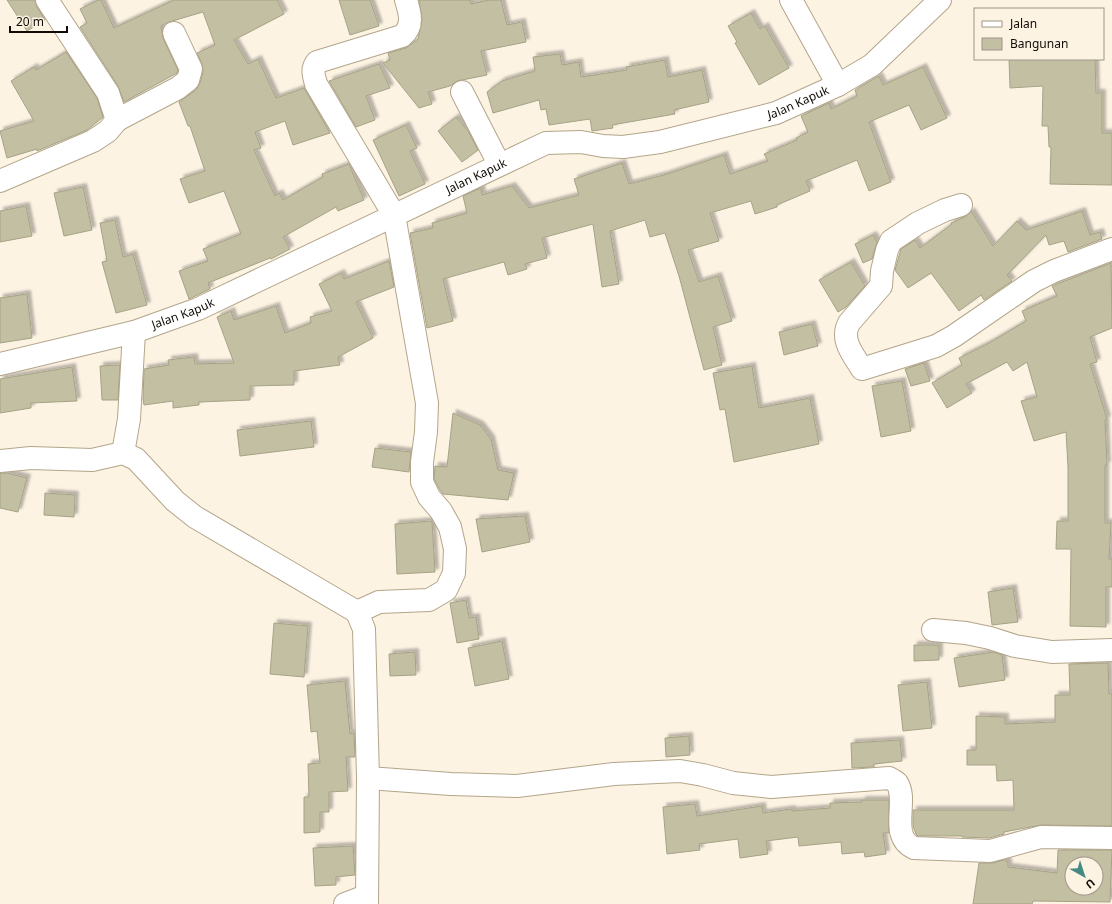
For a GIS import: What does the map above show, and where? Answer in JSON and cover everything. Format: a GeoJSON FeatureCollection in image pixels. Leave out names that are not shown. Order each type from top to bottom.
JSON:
{"type":"FeatureCollection","features":[{"type":"Feature","properties":{"kind":"street"},"geometry":{"type":"LineString","coordinates":[[47,0],[108,93],[117,120]]}},
{"type":"Feature","properties":{"kind":"street"},"geometry":{"type":"LineString","coordinates":[[357,612],[379,602],[429,600],[446,590],[454,573],[455,549],[450,527],[441,511],[429,498],[422,482],[426,432],[426,403],[394,215],[316,84],[313,71],[314,66],[318,62],[402,36],[408,31],[410,23],[406,0]]}},
{"type":"Feature","properties":{"kind":"street"},"geometry":{"type":"LineString","coordinates":[[791,0],[838,85]]}},
{"type":"Feature","properties":{"kind":"street","name":"Jalan Kapuk"},"geometry":{"type":"LineString","coordinates":[[0,364],[134,332],[198,309],[499,164],[546,143],[581,142],[602,146],[623,147],[660,142],[776,112],[838,85],[872,66],[940,0]]}},
{"type":"Feature","properties":{"kind":"street"},"geometry":{"type":"LineString","coordinates":[[0,181],[93,141],[108,131],[117,120],[178,88],[188,80],[191,69],[174,32]]}},
{"type":"Feature","properties":{"kind":"street"},"geometry":{"type":"LineString","coordinates":[[462,92],[499,164]]}},
{"type":"Feature","properties":{"kind":"street"},"geometry":{"type":"LineString","coordinates":[[961,205],[945,210],[918,223],[891,241],[884,264],[881,286],[849,323],[845,330],[845,340],[862,369],[936,346],[954,336],[1034,281],[1054,271],[1112,249]]}},
{"type":"Feature","properties":{"kind":"street"},"geometry":{"type":"LineString","coordinates":[[123,453],[129,419],[134,332]]}},
{"type":"Feature","properties":{"kind":"street"},"geometry":{"type":"LineString","coordinates":[[0,461],[31,458],[92,460],[123,453],[136,459],[175,501],[195,517],[357,612],[364,629],[368,778],[366,900],[345,904]]}},
{"type":"Feature","properties":{"kind":"street"},"geometry":{"type":"LineString","coordinates":[[933,630],[972,634],[1015,646],[1052,652],[1112,650]]}},
{"type":"Feature","properties":{"kind":"street"},"geometry":{"type":"LineString","coordinates":[[368,778],[451,784],[517,786],[614,774],[680,771],[733,783],[771,787],[889,778],[896,783],[899,792],[902,837],[905,842],[914,848],[990,851],[1041,837],[1112,838]]}},
{"type":"Feature","properties":{"kind":"building"},"geometry":{"type":"Polygon","coordinates":[[[7,0],[35,0],[37,7],[45,20],[27,31],[7,0]]]}},
{"type":"Feature","properties":{"kind":"building"},"geometry":{"type":"Polygon","coordinates":[[[101,0],[114,28],[174,0],[277,0],[284,14],[234,40],[248,64],[258,59],[276,98],[304,88],[330,133],[293,145],[285,121],[255,132],[261,148],[254,150],[275,196],[279,193],[283,200],[323,177],[322,174],[349,164],[364,200],[338,211],[336,207],[283,237],[290,249],[271,259],[270,258],[208,283],[210,289],[189,299],[179,271],[208,261],[203,249],[241,234],[224,191],[189,203],[180,179],[205,171],[190,126],[188,126],[179,102],[196,90],[200,83],[203,72],[202,64],[197,53],[215,45],[203,12],[169,22],[161,26],[163,38],[178,70],[177,73],[124,102],[118,86],[80,27],[87,23],[80,9],[101,0]]]}},
{"type":"Feature","properties":{"kind":"building"},"geometry":{"type":"Polygon","coordinates":[[[339,0],[370,0],[379,26],[350,35],[339,0]]]}},
{"type":"Feature","properties":{"kind":"building"},"geometry":{"type":"Polygon","coordinates":[[[419,0],[470,0],[471,4],[489,0],[501,0],[507,25],[522,22],[526,42],[481,51],[487,75],[457,81],[450,86],[428,92],[432,104],[419,108],[383,63],[390,60],[388,53],[406,48],[418,39],[422,20],[419,0]]]}},
{"type":"Feature","properties":{"kind":"building"},"geometry":{"type":"Polygon","coordinates":[[[751,13],[760,29],[765,26],[789,68],[759,85],[735,43],[737,42],[728,26],[751,13]]]}},
{"type":"Feature","properties":{"kind":"building"},"geometry":{"type":"Polygon","coordinates":[[[66,52],[97,98],[103,117],[87,130],[37,151],[37,149],[7,158],[0,131],[34,121],[11,81],[34,67],[36,70],[66,52]]]}},
{"type":"Feature","properties":{"kind":"building"},"geometry":{"type":"Polygon","coordinates":[[[560,54],[562,65],[579,62],[581,77],[627,70],[626,67],[665,60],[668,77],[702,70],[709,102],[674,110],[675,114],[612,125],[613,128],[592,131],[590,119],[549,125],[546,109],[541,110],[539,100],[493,113],[487,92],[502,81],[535,71],[533,57],[560,54]]]}},
{"type":"Feature","properties":{"kind":"building"},"geometry":{"type":"Polygon","coordinates":[[[1009,60],[1095,60],[1096,93],[1102,93],[1102,133],[1112,133],[1112,185],[1050,184],[1051,147],[1049,147],[1048,126],[1042,126],[1043,86],[1010,88],[1009,60]]]}},
{"type":"Feature","properties":{"kind":"building"},"geometry":{"type":"Polygon","coordinates":[[[379,64],[390,88],[366,96],[375,120],[356,127],[329,81],[379,64]]]}},
{"type":"Feature","properties":{"kind":"building"},"geometry":{"type":"Polygon","coordinates":[[[923,67],[947,118],[921,130],[909,105],[869,122],[891,182],[869,191],[857,160],[806,181],[810,191],[777,205],[777,207],[755,214],[751,201],[710,213],[719,241],[688,250],[699,282],[718,276],[732,321],[713,327],[722,365],[704,370],[679,276],[665,233],[650,237],[645,220],[610,231],[619,284],[602,287],[593,224],[542,238],[547,258],[525,264],[527,269],[508,275],[504,262],[443,279],[453,321],[427,328],[410,233],[433,228],[432,223],[467,213],[463,196],[481,188],[482,195],[512,186],[529,208],[579,195],[574,179],[622,163],[629,184],[664,175],[724,155],[730,174],[768,161],[764,154],[797,140],[796,138],[808,132],[801,116],[829,103],[831,109],[857,96],[855,90],[879,76],[883,85],[923,67]]]}},
{"type":"Feature","properties":{"kind":"building"},"geometry":{"type":"Polygon","coordinates":[[[456,117],[468,131],[478,150],[462,162],[438,131],[456,117]]]}},
{"type":"Feature","properties":{"kind":"building"},"geometry":{"type":"Polygon","coordinates":[[[406,125],[417,148],[410,151],[425,184],[399,196],[373,140],[406,125]]]}},
{"type":"Feature","properties":{"kind":"building"},"geometry":{"type":"Polygon","coordinates":[[[83,187],[92,230],[64,236],[54,193],[83,187]]]}},
{"type":"Feature","properties":{"kind":"building"},"geometry":{"type":"Polygon","coordinates":[[[26,206],[32,236],[0,242],[0,211],[26,206]]]}},
{"type":"Feature","properties":{"kind":"building"},"geometry":{"type":"Polygon","coordinates":[[[971,211],[993,246],[1017,221],[1026,230],[1082,211],[1090,235],[1100,232],[1102,239],[1068,252],[1064,241],[1049,245],[1046,235],[1007,275],[1012,281],[984,300],[981,295],[959,311],[931,273],[908,288],[895,270],[901,249],[915,240],[920,248],[952,224],[951,223],[965,217],[971,211]]]}},
{"type":"Feature","properties":{"kind":"building"},"geometry":{"type":"Polygon","coordinates":[[[115,220],[123,257],[133,254],[147,305],[116,313],[102,262],[107,261],[100,223],[115,220]]]}},
{"type":"Feature","properties":{"kind":"building"},"geometry":{"type":"Polygon","coordinates":[[[873,235],[877,242],[872,259],[863,263],[855,244],[873,235]]]}},
{"type":"Feature","properties":{"kind":"building"},"geometry":{"type":"Polygon","coordinates":[[[389,261],[394,287],[356,302],[373,338],[338,357],[340,365],[294,371],[294,385],[250,386],[250,400],[199,402],[199,405],[173,408],[173,401],[144,405],[144,369],[169,365],[168,360],[194,357],[195,364],[234,363],[217,317],[231,311],[234,320],[276,306],[285,333],[311,323],[310,317],[332,311],[319,284],[341,273],[344,279],[389,261]]]}},
{"type":"Feature","properties":{"kind":"building"},"geometry":{"type":"Polygon","coordinates":[[[851,262],[865,286],[846,307],[838,312],[819,280],[851,262]]]}},
{"type":"Feature","properties":{"kind":"building"},"geometry":{"type":"Polygon","coordinates":[[[1111,263],[1112,328],[1090,337],[1097,362],[1090,364],[1107,419],[1105,420],[1107,465],[1105,465],[1105,523],[1111,523],[1109,559],[1112,559],[1112,587],[1106,587],[1106,627],[1070,626],[1071,549],[1056,549],[1057,521],[1068,521],[1068,467],[1066,432],[1034,441],[1021,401],[1037,397],[1027,362],[1013,371],[1007,362],[966,384],[972,393],[947,408],[932,383],[962,365],[959,358],[989,343],[1026,321],[1022,311],[1057,296],[1052,286],[1111,263]]]}},
{"type":"Feature","properties":{"kind":"building"},"geometry":{"type":"Polygon","coordinates":[[[27,294],[32,338],[0,343],[0,298],[27,294]]]}},
{"type":"Feature","properties":{"kind":"building"},"geometry":{"type":"Polygon","coordinates":[[[812,324],[818,346],[784,355],[779,332],[812,324]]]}},
{"type":"Feature","properties":{"kind":"building"},"geometry":{"type":"Polygon","coordinates":[[[924,363],[930,381],[911,386],[905,369],[924,363]]]}},
{"type":"Feature","properties":{"kind":"building"},"geometry":{"type":"Polygon","coordinates":[[[120,365],[118,400],[102,400],[100,366],[120,365]]]}},
{"type":"Feature","properties":{"kind":"building"},"geometry":{"type":"Polygon","coordinates":[[[752,366],[759,408],[810,398],[819,444],[734,462],[725,409],[720,410],[713,373],[752,366]]]}},
{"type":"Feature","properties":{"kind":"building"},"geometry":{"type":"Polygon","coordinates":[[[72,367],[77,401],[31,403],[31,408],[0,413],[0,379],[72,367]]]}},
{"type":"Feature","properties":{"kind":"building"},"geometry":{"type":"Polygon","coordinates":[[[902,381],[911,431],[881,437],[872,386],[902,381]]]}},
{"type":"Feature","properties":{"kind":"building"},"geometry":{"type":"Polygon","coordinates":[[[453,413],[480,425],[491,439],[498,470],[514,473],[508,500],[443,494],[440,490],[434,479],[435,466],[447,467],[453,413]]]}},
{"type":"Feature","properties":{"kind":"building"},"geometry":{"type":"Polygon","coordinates":[[[311,421],[314,447],[240,456],[237,430],[311,421]]]}},
{"type":"Feature","properties":{"kind":"building"},"geometry":{"type":"Polygon","coordinates":[[[375,448],[411,452],[409,472],[372,467],[375,448]]]}},
{"type":"Feature","properties":{"kind":"building"},"geometry":{"type":"Polygon","coordinates":[[[0,473],[7,473],[27,478],[18,512],[0,508],[0,473]]]}},
{"type":"Feature","properties":{"kind":"building"},"geometry":{"type":"Polygon","coordinates":[[[45,493],[75,495],[74,517],[44,515],[45,493]]]}},
{"type":"Feature","properties":{"kind":"building"},"geometry":{"type":"Polygon","coordinates":[[[525,516],[530,542],[482,552],[476,519],[525,516]]]}},
{"type":"Feature","properties":{"kind":"building"},"geometry":{"type":"Polygon","coordinates":[[[432,521],[435,572],[397,574],[395,524],[432,521]]]}},
{"type":"Feature","properties":{"kind":"building"},"geometry":{"type":"Polygon","coordinates":[[[1013,588],[1018,622],[992,625],[988,592],[1013,588]]]}},
{"type":"Feature","properties":{"kind":"building"},"geometry":{"type":"Polygon","coordinates":[[[466,600],[469,618],[476,617],[479,639],[457,643],[450,603],[466,600]]]}},
{"type":"Feature","properties":{"kind":"building"},"geometry":{"type":"Polygon","coordinates":[[[274,623],[308,626],[304,677],[270,674],[274,623]]]}},
{"type":"Feature","properties":{"kind":"building"},"geometry":{"type":"Polygon","coordinates":[[[502,641],[509,679],[475,686],[468,648],[502,641]]]}},
{"type":"Feature","properties":{"kind":"building"},"geometry":{"type":"Polygon","coordinates":[[[914,645],[939,645],[939,660],[914,661],[914,645]]]}},
{"type":"Feature","properties":{"kind":"building"},"geometry":{"type":"Polygon","coordinates":[[[415,652],[416,675],[390,676],[389,654],[415,652]]]}},
{"type":"Feature","properties":{"kind":"building"},"geometry":{"type":"Polygon","coordinates":[[[994,652],[1002,655],[1005,680],[959,687],[954,658],[994,652]]]}},
{"type":"Feature","properties":{"kind":"building"},"geometry":{"type":"Polygon","coordinates":[[[1108,663],[1109,694],[1112,694],[1112,826],[1041,825],[1004,832],[1004,834],[989,838],[962,836],[918,836],[916,834],[913,826],[913,810],[1014,810],[1013,780],[997,781],[996,765],[967,765],[967,750],[976,750],[976,716],[1005,717],[1005,724],[1055,722],[1055,695],[1070,695],[1069,664],[1108,663]]]}},
{"type":"Feature","properties":{"kind":"building"},"geometry":{"type":"Polygon","coordinates":[[[345,681],[350,734],[354,733],[355,757],[346,757],[348,791],[329,792],[329,812],[320,812],[320,832],[304,833],[304,797],[309,797],[308,764],[320,763],[317,731],[311,732],[307,685],[345,681]]]}},
{"type":"Feature","properties":{"kind":"building"},"geometry":{"type":"Polygon","coordinates":[[[927,682],[932,728],[903,731],[898,685],[927,682]]]}},
{"type":"Feature","properties":{"kind":"building"},"geometry":{"type":"Polygon","coordinates":[[[689,736],[690,755],[666,757],[665,738],[689,736]]]}},
{"type":"Feature","properties":{"kind":"building"},"geometry":{"type":"Polygon","coordinates":[[[900,740],[902,761],[874,764],[874,767],[852,768],[851,743],[900,740]]]}},
{"type":"Feature","properties":{"kind":"building"},"geometry":{"type":"Polygon","coordinates":[[[862,800],[889,800],[889,833],[883,833],[886,854],[865,857],[864,852],[842,854],[841,842],[799,846],[798,837],[766,841],[768,854],[740,858],[738,839],[699,844],[700,850],[667,854],[663,807],[695,804],[697,816],[762,806],[763,813],[792,809],[792,811],[830,808],[830,803],[862,802],[862,800]]]}},
{"type":"Feature","properties":{"kind":"building"},"geometry":{"type":"Polygon","coordinates":[[[353,846],[355,875],[336,877],[336,885],[315,886],[313,848],[353,846]]]}},
{"type":"Feature","properties":{"kind":"building"},"geometry":{"type":"Polygon","coordinates":[[[1058,850],[1112,850],[1110,902],[1033,901],[1032,904],[973,904],[979,863],[993,863],[1004,860],[1008,862],[1008,867],[1057,873],[1058,850]]]}}]}
